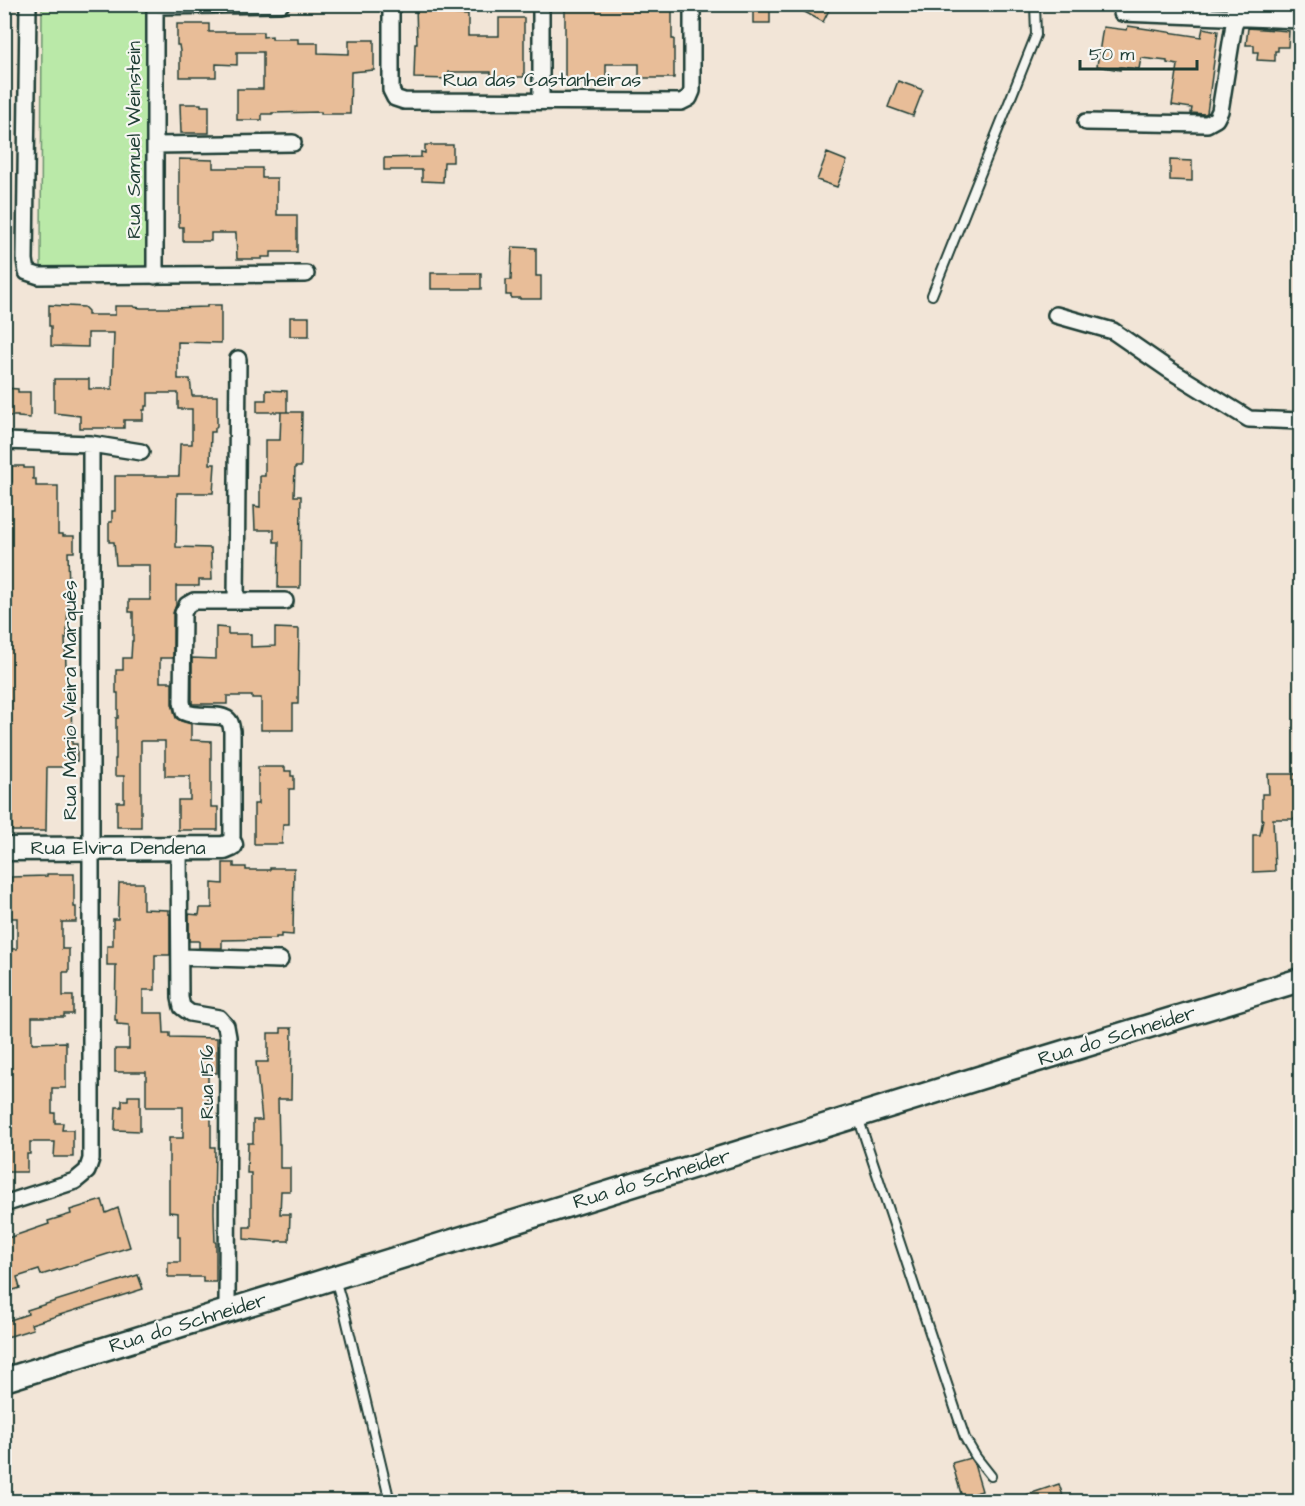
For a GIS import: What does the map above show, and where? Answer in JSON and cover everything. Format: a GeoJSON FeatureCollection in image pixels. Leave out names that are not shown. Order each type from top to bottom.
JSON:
{"type":"FeatureCollection","features":[{"type":"Feature","properties":{"kind":"street"},"geometry":{"type":"LineString","coordinates":[[28,4],[25,260],[27,272],[39,276],[306,274]]}},
{"type":"Feature","properties":{"kind":"street"},"geometry":{"type":"LineString","coordinates":[[155,5],[281,4]]}},
{"type":"Feature","properties":{"kind":"street","name":"Rua das Castanheiras"},"geometry":{"type":"LineString","coordinates":[[391,4],[391,90],[395,98],[404,101],[681,102],[689,98],[692,91],[692,4]]}},
{"type":"Feature","properties":{"kind":"street"},"geometry":{"type":"LineString","coordinates":[[541,4],[541,100]]}},
{"type":"Feature","properties":{"kind":"street","name":"Rua Samuel Weinstein"},"geometry":{"type":"LineString","coordinates":[[155,5],[155,276]]}},
{"type":"Feature","properties":{"kind":"street"},"geometry":{"type":"LineString","coordinates":[[1122,13],[1234,11],[1300,20]]}},
{"type":"Feature","properties":{"kind":"street"},"geometry":{"type":"LineString","coordinates":[[1086,122],[1207,124],[1216,120],[1220,111],[1234,11]]}},
{"type":"Feature","properties":{"kind":"street"},"geometry":{"type":"LineString","coordinates":[[155,145],[293,143]]}},
{"type":"Feature","properties":{"kind":"street"},"geometry":{"type":"LineString","coordinates":[[1056,315],[1113,331],[1168,369],[1249,419],[1300,421]]}},
{"type":"Feature","properties":{"kind":"street"},"geometry":{"type":"LineString","coordinates":[[236,601],[238,359]]}},
{"type":"Feature","properties":{"kind":"street"},"geometry":{"type":"LineString","coordinates":[[4,441],[91,444],[141,452]]}},
{"type":"Feature","properties":{"kind":"street","name":"Rua Mário Vieira Marquês"},"geometry":{"type":"LineString","coordinates":[[4,1204],[75,1181],[87,1171],[91,1159],[91,444]]}},
{"type":"Feature","properties":{"kind":"street"},"geometry":{"type":"LineString","coordinates":[[231,845],[231,723],[225,717],[191,715],[184,712],[182,702],[183,613],[188,605],[195,601],[285,601]]}},
{"type":"Feature","properties":{"kind":"street","name":"Rua Elvira Dendena"},"geometry":{"type":"LineString","coordinates":[[4,849],[224,848],[231,845]]}},
{"type":"Feature","properties":{"kind":"street","name":"Rua 1516"},"geometry":{"type":"LineString","coordinates":[[179,848],[180,998],[182,1007],[190,1013],[219,1018],[226,1026],[228,1037],[227,1311]]}},
{"type":"Feature","properties":{"kind":"street"},"geometry":{"type":"LineString","coordinates":[[180,957],[280,960]]}},
{"type":"Feature","properties":{"kind":"street","name":"Rua do Schneider"},"geometry":{"type":"LineString","coordinates":[[4,1380],[1300,980]]}},
{"type":"Feature","properties":{"kind":"lane"},"geometry":{"type":"LineString","coordinates":[[933,295],[1036,35],[1035,4]]}},
{"type":"Feature","properties":{"kind":"lane"},"geometry":{"type":"LineString","coordinates":[[857,1116],[964,1438],[991,1476]]}},
{"type":"Feature","properties":{"kind":"lane"},"geometry":{"type":"LineString","coordinates":[[335,1278],[390,1502]]}},
{"type":"Feature","properties":{"kind":"green space"},"geometry":{"type":"Polygon","coordinates":[[[42,5],[150,5],[150,268],[41,267],[42,5]]]}},
{"type":"Feature","properties":{"kind":"building"},"geometry":{"type":"Polygon","coordinates":[[[416,4],[450,4],[449,14],[468,15],[468,36],[499,36],[499,18],[524,18],[524,77],[491,77],[491,72],[449,72],[449,79],[414,78],[415,44],[417,44],[416,4]]]}},
{"type":"Feature","properties":{"kind":"building"},"geometry":{"type":"Polygon","coordinates":[[[565,4],[672,4],[674,78],[639,78],[639,64],[606,64],[606,83],[565,83],[565,4]]]}},
{"type":"Feature","properties":{"kind":"building"},"geometry":{"type":"Polygon","coordinates":[[[753,4],[770,4],[770,23],[753,23],[753,4]]]}},
{"type":"Feature","properties":{"kind":"building"},"geometry":{"type":"Polygon","coordinates":[[[790,4],[829,4],[827,9],[829,10],[823,22],[790,4]]]}},
{"type":"Feature","properties":{"kind":"building"},"geometry":{"type":"Polygon","coordinates":[[[177,24],[209,24],[209,32],[263,32],[263,37],[272,36],[272,39],[298,39],[298,43],[318,43],[318,53],[349,54],[349,40],[374,40],[374,70],[351,72],[350,114],[272,113],[262,114],[262,120],[237,120],[237,89],[263,89],[263,52],[237,52],[237,65],[216,64],[216,77],[180,77],[177,24]]]}},
{"type":"Feature","properties":{"kind":"building"},"geometry":{"type":"Polygon","coordinates":[[[1128,26],[1201,37],[1203,28],[1218,31],[1207,113],[1191,113],[1192,108],[1172,105],[1178,65],[1167,63],[1167,61],[1141,58],[1139,69],[1120,67],[1120,70],[1097,66],[1103,27],[1127,30],[1128,26]]]}},
{"type":"Feature","properties":{"kind":"building"},"geometry":{"type":"Polygon","coordinates":[[[1248,28],[1289,31],[1288,47],[1278,47],[1278,51],[1275,51],[1275,61],[1257,60],[1258,52],[1254,52],[1254,45],[1246,45],[1248,28]]]}},
{"type":"Feature","properties":{"kind":"building"},"geometry":{"type":"Polygon","coordinates":[[[898,81],[923,90],[913,116],[888,107],[898,81]]]}},
{"type":"Feature","properties":{"kind":"building"},"geometry":{"type":"Polygon","coordinates":[[[180,104],[209,106],[209,133],[181,133],[180,104]]]}},
{"type":"Feature","properties":{"kind":"building"},"geometry":{"type":"Polygon","coordinates":[[[425,145],[453,145],[453,162],[444,162],[443,182],[422,181],[422,170],[384,170],[384,158],[421,157],[421,152],[425,153],[425,145]]]}},
{"type":"Feature","properties":{"kind":"building"},"geometry":{"type":"Polygon","coordinates":[[[827,153],[847,161],[837,187],[817,180],[827,153]]]}},
{"type":"Feature","properties":{"kind":"building"},"geometry":{"type":"Polygon","coordinates":[[[179,159],[213,160],[213,168],[262,168],[262,178],[277,178],[277,215],[297,215],[297,252],[271,252],[271,257],[262,257],[262,259],[237,259],[236,233],[211,233],[211,241],[183,241],[183,227],[179,227],[179,159]]]}},
{"type":"Feature","properties":{"kind":"building"},"geometry":{"type":"Polygon","coordinates":[[[1170,160],[1192,161],[1192,181],[1170,180],[1170,160]]]}},
{"type":"Feature","properties":{"kind":"building"},"geometry":{"type":"Polygon","coordinates":[[[512,247],[536,248],[536,276],[541,276],[541,299],[511,298],[511,295],[506,295],[506,280],[511,280],[512,247]]]}},
{"type":"Feature","properties":{"kind":"building"},"geometry":{"type":"Polygon","coordinates":[[[431,273],[481,273],[481,289],[431,289],[431,273]]]}},
{"type":"Feature","properties":{"kind":"building"},"geometry":{"type":"Polygon","coordinates":[[[49,305],[84,307],[88,315],[115,315],[115,306],[172,308],[221,305],[221,343],[178,342],[178,379],[190,379],[192,396],[217,396],[217,426],[215,432],[211,432],[210,464],[215,464],[213,493],[177,493],[176,547],[211,548],[212,580],[199,580],[199,586],[176,586],[176,605],[173,613],[173,658],[160,658],[160,682],[172,682],[172,704],[176,718],[191,724],[191,740],[211,741],[211,807],[218,807],[218,830],[178,830],[178,800],[190,800],[190,776],[165,776],[165,741],[141,741],[141,827],[117,827],[117,802],[124,802],[124,776],[115,776],[116,718],[118,718],[116,670],[123,670],[123,658],[131,658],[133,612],[129,612],[129,600],[150,600],[150,565],[116,565],[114,542],[109,542],[109,522],[112,522],[112,511],[115,511],[115,476],[179,476],[180,444],[192,444],[192,409],[178,409],[178,393],[148,393],[148,406],[145,406],[143,410],[143,420],[124,420],[124,428],[80,428],[80,416],[54,413],[54,379],[89,379],[89,389],[112,389],[114,333],[88,333],[88,347],[51,346],[49,305]]]}},
{"type":"Feature","properties":{"kind":"building"},"geometry":{"type":"Polygon","coordinates":[[[290,317],[309,317],[309,336],[290,336],[290,317]]]}},
{"type":"Feature","properties":{"kind":"building"},"geometry":{"type":"Polygon","coordinates":[[[4,388],[18,389],[18,392],[30,392],[30,418],[4,416],[4,388]]]}},
{"type":"Feature","properties":{"kind":"building"},"geometry":{"type":"Polygon","coordinates":[[[266,390],[287,391],[287,412],[257,412],[257,400],[266,400],[266,390]]]}},
{"type":"Feature","properties":{"kind":"building"},"geometry":{"type":"Polygon","coordinates":[[[281,412],[302,412],[301,467],[295,467],[294,496],[301,496],[300,588],[278,588],[279,542],[274,542],[274,530],[255,530],[254,506],[260,507],[260,476],[265,476],[265,440],[280,440],[281,412]]]}},
{"type":"Feature","properties":{"kind":"building"},"geometry":{"type":"Polygon","coordinates":[[[12,466],[33,468],[33,479],[36,479],[36,486],[58,486],[58,534],[74,536],[74,552],[68,552],[69,592],[67,638],[65,638],[67,697],[71,697],[72,744],[77,744],[77,761],[69,762],[69,767],[47,767],[46,831],[12,831],[12,813],[4,813],[4,482],[12,482],[12,466]]]}},
{"type":"Feature","properties":{"kind":"building"},"geometry":{"type":"Polygon","coordinates":[[[216,627],[228,628],[228,634],[251,634],[251,647],[275,646],[275,628],[299,629],[298,704],[293,704],[293,730],[261,730],[261,698],[227,696],[227,704],[192,704],[192,658],[216,659],[216,627]]]}},
{"type":"Feature","properties":{"kind":"building"},"geometry":{"type":"Polygon","coordinates":[[[258,767],[285,767],[285,771],[291,771],[291,776],[294,776],[294,789],[289,789],[289,824],[283,824],[282,844],[254,844],[254,804],[258,804],[258,767]]]}},
{"type":"Feature","properties":{"kind":"building"},"geometry":{"type":"Polygon","coordinates":[[[1268,774],[1300,775],[1300,819],[1273,819],[1275,871],[1253,872],[1253,835],[1260,835],[1263,819],[1262,794],[1269,794],[1268,774]]]}},
{"type":"Feature","properties":{"kind":"building"},"geometry":{"type":"Polygon","coordinates":[[[223,863],[234,863],[234,867],[246,867],[246,870],[294,868],[293,935],[281,934],[281,937],[276,937],[276,939],[222,940],[222,948],[199,948],[199,941],[189,941],[189,914],[199,915],[200,908],[212,908],[212,883],[223,884],[223,863]]]}},
{"type":"Feature","properties":{"kind":"building"},"geometry":{"type":"Polygon","coordinates":[[[47,874],[74,874],[76,922],[62,922],[62,949],[69,949],[69,972],[63,972],[63,996],[73,996],[73,1014],[64,1014],[64,1017],[32,1017],[32,1043],[66,1042],[66,1088],[52,1088],[52,1113],[55,1113],[55,1123],[63,1123],[62,1130],[73,1130],[73,1157],[54,1157],[55,1142],[30,1142],[27,1172],[4,1172],[4,949],[17,949],[17,918],[11,918],[11,877],[47,876],[47,874]]]}},
{"type":"Feature","properties":{"kind":"building"},"geometry":{"type":"Polygon","coordinates":[[[119,883],[143,883],[143,909],[168,910],[170,914],[170,955],[155,955],[155,990],[143,990],[143,1013],[163,1013],[164,1033],[170,1033],[170,1037],[217,1038],[217,1073],[208,1073],[211,1147],[215,1147],[216,1282],[203,1282],[203,1277],[168,1277],[168,1262],[180,1262],[178,1213],[169,1212],[169,1138],[183,1138],[183,1107],[146,1107],[146,1072],[115,1072],[115,1049],[129,1049],[129,1025],[117,1024],[115,1020],[116,965],[107,965],[107,946],[113,946],[113,919],[118,919],[119,883]]]}},
{"type":"Feature","properties":{"kind":"building"},"geometry":{"type":"Polygon","coordinates":[[[281,1028],[292,1028],[291,1099],[278,1099],[280,1168],[290,1168],[290,1191],[281,1191],[280,1214],[290,1214],[289,1241],[244,1239],[244,1227],[251,1227],[251,1173],[247,1173],[248,1143],[253,1143],[253,1120],[262,1120],[256,1062],[268,1062],[268,1033],[281,1033],[281,1028]]]}},
{"type":"Feature","properties":{"kind":"building"},"geometry":{"type":"Polygon","coordinates":[[[128,1096],[140,1096],[140,1131],[115,1130],[116,1107],[122,1107],[122,1100],[128,1100],[128,1096]]]}},
{"type":"Feature","properties":{"kind":"building"},"geometry":{"type":"Polygon","coordinates":[[[102,1200],[106,1213],[118,1208],[130,1247],[41,1275],[39,1270],[17,1277],[20,1288],[4,1293],[4,1248],[7,1248],[11,1259],[5,1239],[49,1224],[48,1221],[71,1214],[70,1210],[102,1200]]]}},
{"type":"Feature","properties":{"kind":"building"},"geometry":{"type":"Polygon","coordinates":[[[138,1275],[143,1289],[31,1324],[33,1329],[4,1338],[4,1322],[28,1314],[27,1310],[138,1275]]]}},
{"type":"Feature","properties":{"kind":"building"},"geometry":{"type":"Polygon","coordinates":[[[970,1458],[982,1491],[962,1497],[952,1463],[970,1458]]]}},
{"type":"Feature","properties":{"kind":"building"},"geometry":{"type":"Polygon","coordinates":[[[1059,1484],[1065,1502],[1014,1502],[1014,1499],[1059,1484]]]}}]}
